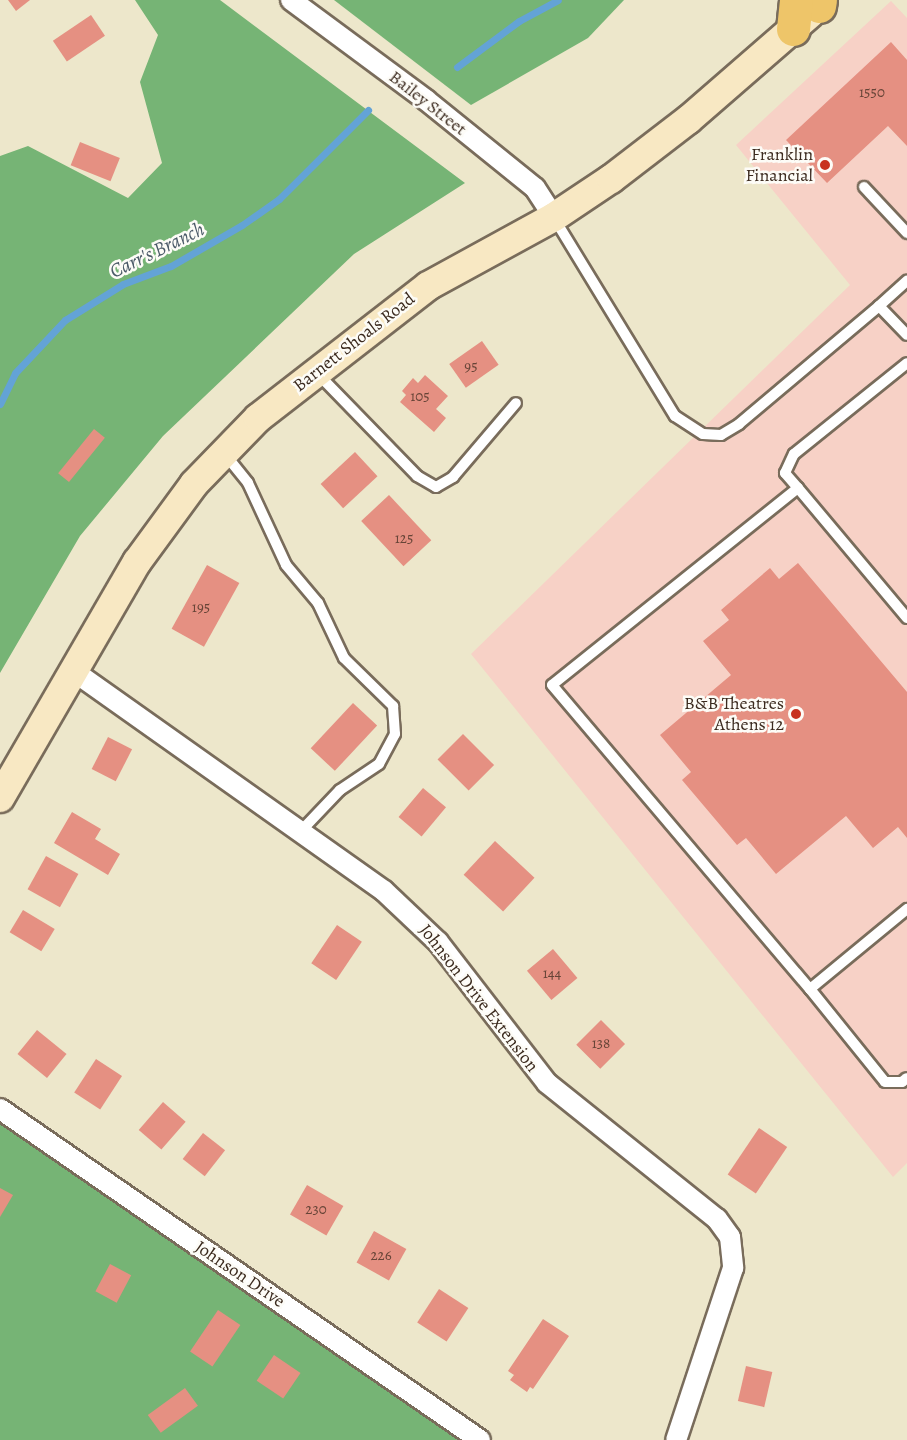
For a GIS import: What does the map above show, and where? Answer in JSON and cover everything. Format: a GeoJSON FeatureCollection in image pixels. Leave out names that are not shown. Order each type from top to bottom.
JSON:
{"type":"FeatureCollection","features":[{"type":"Feature","properties":{"kind":"main road","name":"Barnett Shoals Road"},"geometry":{"type":"LineString","coordinates":[[0,798],[136,562],[194,484],[224,453],[315,371],[428,286],[554,217],[688,120],[811,7]]}},
{"type":"Feature","properties":{"kind":"street","name":"Bailey Street"},"geometry":{"type":"LineString","coordinates":[[291,0],[426,100],[535,188],[554,217]]}},
{"type":"Feature","properties":{"kind":"street","name":"Johnson Drive Extension"},"geometry":{"type":"LineString","coordinates":[[72,670],[300,832],[356,869],[418,920],[547,1083],[630,1152],[699,1203],[730,1237],[733,1268],[728,1294],[676,1440]]}},
{"type":"Feature","properties":{"kind":"street","name":"Johnson Drive"},"geometry":{"type":"LineString","coordinates":[[0,1108],[480,1440]]}},
{"type":"Feature","properties":{"kind":"lane"},"geometry":{"type":"LineString","coordinates":[[864,187],[907,233]]}},
{"type":"Feature","properties":{"kind":"lane"},"geometry":{"type":"LineString","coordinates":[[554,217],[675,416],[703,434],[721,435],[739,423],[907,281]]}},
{"type":"Feature","properties":{"kind":"lane"},"geometry":{"type":"LineString","coordinates":[[879,306],[907,334]]}},
{"type":"Feature","properties":{"kind":"lane"},"geometry":{"type":"LineString","coordinates":[[907,363],[794,454],[785,473],[907,618]]}},
{"type":"Feature","properties":{"kind":"lane"},"geometry":{"type":"LineString","coordinates":[[315,371],[417,476],[436,487],[453,477],[516,403]]}},
{"type":"Feature","properties":{"kind":"lane"},"geometry":{"type":"LineString","coordinates":[[224,453],[248,483],[285,565],[318,603],[344,658],[393,706],[395,734],[379,764],[340,790],[300,832]]}},
{"type":"Feature","properties":{"kind":"lane"},"geometry":{"type":"LineString","coordinates":[[798,488],[552,685],[810,989],[885,1082],[902,1082],[907,1078]]}},
{"type":"Feature","properties":{"kind":"lane"},"geometry":{"type":"LineString","coordinates":[[810,989],[907,909]]}},
{"type":"Feature","properties":{"kind":"shaded area"},"geometry":{"type":"Polygon","coordinates":[[[891,1],[907,18],[907,1163],[893,1177],[471,654],[850,285],[736,145],[891,1]]]}},
{"type":"Feature","properties":{"kind":"green space"},"geometry":{"type":"Polygon","coordinates":[[[135,0],[220,0],[465,183],[354,254],[163,436],[80,536],[0,673],[0,156],[28,146],[128,198],[162,163],[140,82],[158,35],[135,0]]]}},
{"type":"Feature","properties":{"kind":"green space"},"geometry":{"type":"Polygon","coordinates":[[[334,0],[624,0],[588,38],[471,105],[334,0]]]}},
{"type":"Feature","properties":{"kind":"green space"},"geometry":{"type":"Polygon","coordinates":[[[0,1121],[296,1323],[458,1440],[0,1440],[0,1121]]]}},
{"type":"Feature","properties":{"kind":"building"},"geometry":{"type":"Polygon","coordinates":[[[8,0],[30,0],[16,11],[8,0]]]}},
{"type":"Feature","properties":{"kind":"building"},"geometry":{"type":"Polygon","coordinates":[[[91,15],[105,36],[67,61],[53,41],[91,15]]]}},
{"type":"Feature","properties":{"kind":"building"},"geometry":{"type":"Polygon","coordinates":[[[891,42],[907,60],[907,146],[888,126],[827,183],[786,140],[891,42]]]}},
{"type":"Feature","properties":{"kind":"building"},"geometry":{"type":"Polygon","coordinates":[[[80,142],[120,158],[111,181],[71,165],[80,142]]]}},
{"type":"Feature","properties":{"kind":"building"},"geometry":{"type":"Polygon","coordinates":[[[482,341],[499,365],[466,388],[449,364],[482,341]]]}},
{"type":"Feature","properties":{"kind":"building"},"geometry":{"type":"Polygon","coordinates":[[[425,375],[448,396],[436,409],[446,418],[434,432],[400,402],[406,395],[402,391],[413,378],[418,383],[425,375]]]}},
{"type":"Feature","properties":{"kind":"building"},"geometry":{"type":"Polygon","coordinates":[[[94,429],[105,438],[69,482],[58,473],[94,429]]]}},
{"type":"Feature","properties":{"kind":"building"},"geometry":{"type":"Polygon","coordinates":[[[355,452],[378,476],[343,508],[321,484],[355,452]]]}},
{"type":"Feature","properties":{"kind":"building"},"geometry":{"type":"Polygon","coordinates":[[[389,495],[431,540],[403,566],[361,521],[389,495]]]}},
{"type":"Feature","properties":{"kind":"building","name":"B&B Theatres Athens 12"},"geometry":{"type":"Polygon","coordinates":[[[798,563],[907,692],[907,838],[898,827],[873,848],[846,816],[776,874],[746,838],[737,845],[682,780],[691,772],[660,735],[731,675],[703,641],[729,620],[721,610],[770,568],[779,579],[798,563]]]}},
{"type":"Feature","properties":{"kind":"building"},"geometry":{"type":"Polygon","coordinates":[[[207,565],[239,583],[204,647],[172,629],[207,565]]]}},
{"type":"Feature","properties":{"kind":"building"},"geometry":{"type":"Polygon","coordinates":[[[353,703],[377,726],[335,771],[311,748],[353,703]]]}},
{"type":"Feature","properties":{"kind":"building"},"geometry":{"type":"Polygon","coordinates":[[[463,734],[494,765],[469,791],[438,759],[463,734]]]}},
{"type":"Feature","properties":{"kind":"building"},"geometry":{"type":"Polygon","coordinates":[[[108,737],[132,749],[116,781],[92,769],[108,737]]]}},
{"type":"Feature","properties":{"kind":"building"},"geometry":{"type":"Polygon","coordinates":[[[423,788],[446,807],[422,836],[399,817],[423,788]]]}},
{"type":"Feature","properties":{"kind":"building"},"geometry":{"type":"Polygon","coordinates":[[[72,812],[101,829],[95,839],[120,854],[108,875],[54,843],[72,812]]]}},
{"type":"Feature","properties":{"kind":"building"},"geometry":{"type":"Polygon","coordinates":[[[495,841],[534,878],[503,911],[464,875],[495,841]]]}},
{"type":"Feature","properties":{"kind":"building"},"geometry":{"type":"Polygon","coordinates":[[[46,856],[78,874],[60,907],[28,889],[46,856]]]}},
{"type":"Feature","properties":{"kind":"building"},"geometry":{"type":"Polygon","coordinates":[[[23,910],[55,929],[41,951],[10,932],[23,910]]]}},
{"type":"Feature","properties":{"kind":"building"},"geometry":{"type":"Polygon","coordinates":[[[337,925],[362,942],[336,980],[311,963],[337,925]]]}},
{"type":"Feature","properties":{"kind":"building"},"geometry":{"type":"Polygon","coordinates":[[[553,949],[577,978],[551,1000],[527,971],[553,949]]]}},
{"type":"Feature","properties":{"kind":"building"},"geometry":{"type":"Polygon","coordinates":[[[601,1020],[625,1044],[600,1069],[576,1045],[601,1020]]]}},
{"type":"Feature","properties":{"kind":"building"},"geometry":{"type":"Polygon","coordinates":[[[37,1030],[67,1054],[47,1078],[17,1054],[37,1030]]]}},
{"type":"Feature","properties":{"kind":"building"},"geometry":{"type":"Polygon","coordinates":[[[96,1059],[122,1076],[100,1109],[74,1093],[96,1059]]]}},
{"type":"Feature","properties":{"kind":"building"},"geometry":{"type":"Polygon","coordinates":[[[163,1102],[186,1122],[161,1150],[139,1130],[163,1102]]]}},
{"type":"Feature","properties":{"kind":"building"},"geometry":{"type":"Polygon","coordinates":[[[759,1128],[787,1147],[756,1193],[728,1174],[759,1128]]]}},
{"type":"Feature","properties":{"kind":"building"},"geometry":{"type":"Polygon","coordinates":[[[203,1133],[225,1150],[205,1176],[183,1159],[203,1133]]]}},
{"type":"Feature","properties":{"kind":"building"},"geometry":{"type":"Polygon","coordinates":[[[307,1185],[343,1206],[326,1235],[290,1214],[307,1185]]]}},
{"type":"Feature","properties":{"kind":"building"},"geometry":{"type":"Polygon","coordinates":[[[0,1188],[13,1195],[0,1217],[0,1188]]]}},
{"type":"Feature","properties":{"kind":"building"},"geometry":{"type":"Polygon","coordinates":[[[374,1231],[406,1249],[389,1280],[357,1262],[374,1231]]]}},
{"type":"Feature","properties":{"kind":"building"},"geometry":{"type":"Polygon","coordinates":[[[110,1264],[131,1275],[117,1303],[95,1291],[110,1264]]]}},
{"type":"Feature","properties":{"kind":"building"},"geometry":{"type":"Polygon","coordinates":[[[439,1289],[468,1308],[447,1342],[417,1323],[439,1289]]]}},
{"type":"Feature","properties":{"kind":"building"},"geometry":{"type":"Polygon","coordinates":[[[218,1310],[240,1325],[212,1367],[190,1351],[218,1310]]]}},
{"type":"Feature","properties":{"kind":"building"},"geometry":{"type":"Polygon","coordinates":[[[543,1319],[569,1336],[533,1389],[530,1387],[527,1392],[510,1380],[514,1375],[508,1371],[543,1319]]]}},
{"type":"Feature","properties":{"kind":"building"},"geometry":{"type":"Polygon","coordinates":[[[274,1355],[301,1373],[283,1399],[257,1381],[274,1355]]]}},
{"type":"Feature","properties":{"kind":"building"},"geometry":{"type":"Polygon","coordinates":[[[746,1366],[772,1372],[764,1407],[738,1401],[746,1366]]]}},
{"type":"Feature","properties":{"kind":"building"},"geometry":{"type":"Polygon","coordinates":[[[185,1388],[198,1406],[161,1433],[148,1415],[185,1388]]]}},
{"type":"Feature","properties":{"kind":"waterway","name":"Carr's Branch"},"geometry":{"type":"LineString","coordinates":[[457,67],[519,21],[558,0]]}},
{"type":"Feature","properties":{"kind":"waterway","name":"Carr's Branch"},"geometry":{"type":"LineString","coordinates":[[0,404],[15,373],[65,320],[123,284],[171,266],[242,225],[279,199],[368,110]]}},
{"type":"Feature","properties":{"kind":"place","name":"Franklin Financial"},"geometry":{"type":"Point","coordinates":[825,165]}},
{"type":"Feature","properties":{"kind":"place","name":"B&B Theatres Athens 12"},"geometry":{"type":"Point","coordinates":[796,714]}}]}
